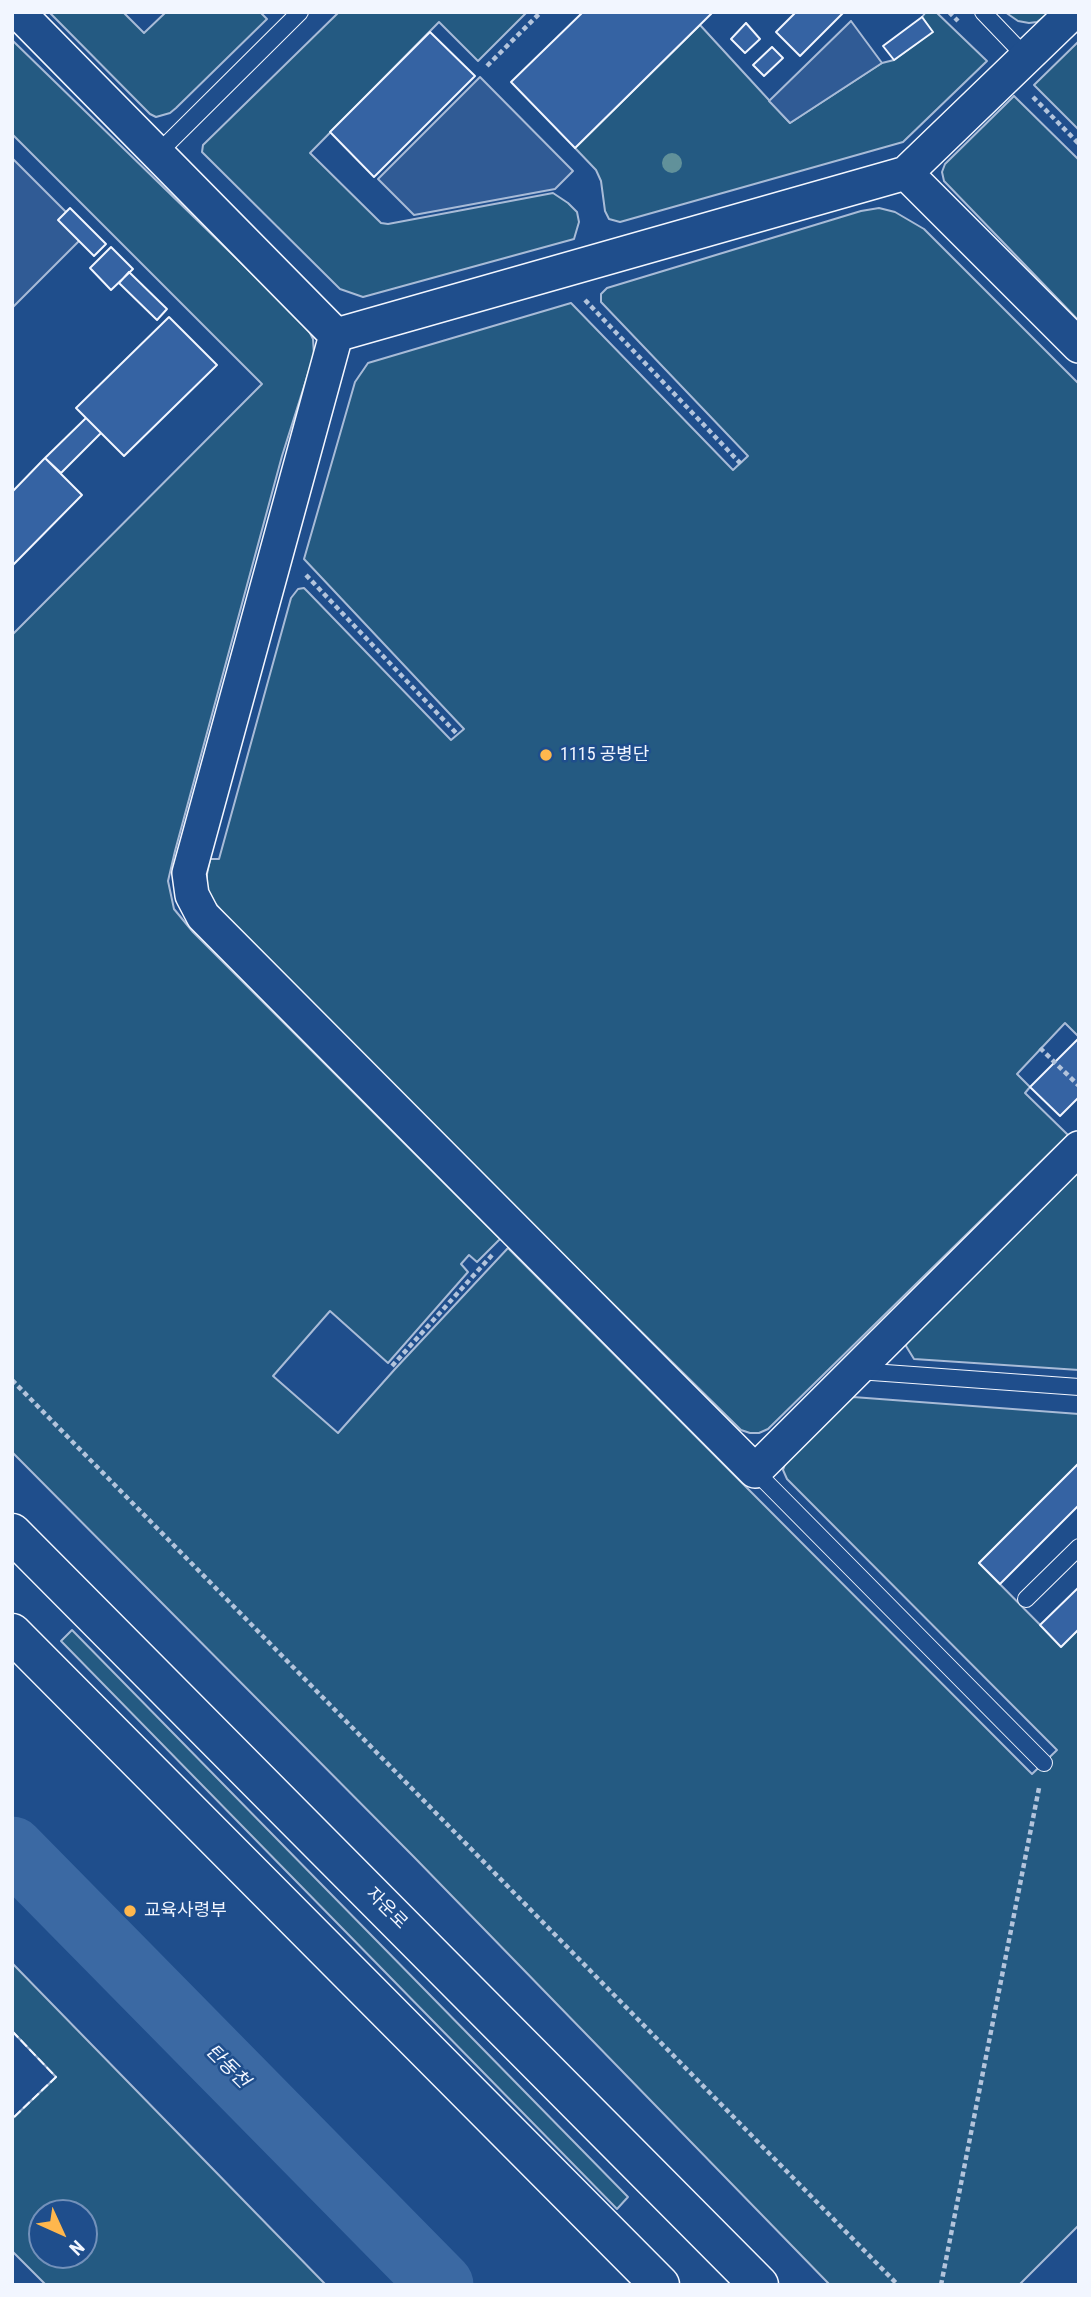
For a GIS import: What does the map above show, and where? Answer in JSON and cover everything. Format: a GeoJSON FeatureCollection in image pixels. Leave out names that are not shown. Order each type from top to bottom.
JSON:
{"type":"FeatureCollection","features":[{"type":"Feature","properties":{"kind":"street"},"geometry":{"type":"LineString","coordinates":[[18,12],[336,335]]}},
{"type":"Feature","properties":{"kind":"street"},"geometry":{"type":"LineString","coordinates":[[336,335],[906,173],[1073,12]]}},
{"type":"Feature","properties":{"kind":"street"},"geometry":{"type":"LineString","coordinates":[[906,173],[1079,346]]}},
{"type":"Feature","properties":{"kind":"street"},"geometry":{"type":"LineString","coordinates":[[336,335],[190,873],[192,895],[203,916],[755,1471],[1079,1148]]}},
{"type":"Feature","properties":{"kind":"street","name":"자운로"},"geometry":{"type":"LineString","coordinates":[[12,1533],[759,2285]]}},
{"type":"Feature","properties":{"kind":"street"},"geometry":{"type":"LineString","coordinates":[[12,1633],[660,2285]]}},
{"type":"Feature","properties":{"kind":"lane"},"geometry":{"type":"LineString","coordinates":[[157,153],[300,12]]}},
{"type":"Feature","properties":{"kind":"lane"},"geometry":{"type":"LineString","coordinates":[[983,12],[1027,57]]}},
{"type":"Feature","properties":{"kind":"lane"},"geometry":{"type":"LineString","coordinates":[[855,1371],[1079,1387]]}},
{"type":"Feature","properties":{"kind":"lane"},"geometry":{"type":"LineString","coordinates":[[755,1471],[1044,1763]]}},
{"type":"Feature","properties":{"kind":"lane"},"geometry":{"type":"LineString","coordinates":[[1026,1599],[1079,1547]]}},
{"type":"Feature","properties":{"kind":"path"},"geometry":{"type":"LineString","coordinates":[[487,65],[541,12]]}},
{"type":"Feature","properties":{"kind":"path"},"geometry":{"type":"LineString","coordinates":[[558,272],[741,464]]}},
{"type":"Feature","properties":{"kind":"path"},"geometry":{"type":"LineString","coordinates":[[279,547],[458,735]]}},
{"type":"Feature","properties":{"kind":"path"},"geometry":{"type":"LineString","coordinates":[[1041,1048],[1079,1086]]}},
{"type":"Feature","properties":{"kind":"path"},"geometry":{"type":"LineString","coordinates":[[392,1366],[515,1230]]}},
{"type":"Feature","properties":{"kind":"path"},"geometry":{"type":"LineString","coordinates":[[12,1380],[898,2285]]}},
{"type":"Feature","properties":{"kind":"path"},"geometry":{"type":"LineString","coordinates":[[941,2285],[1044,1763]]}},
{"type":"Feature","properties":{"kind":"shaded area"},"geometry":{"type":"Polygon","coordinates":[[[49,12],[123,12],[144,33],[166,12],[260,12],[267,19],[176,108],[156,117],[49,12]]]}},
{"type":"Feature","properties":{"kind":"shaded area"},"geometry":{"type":"Polygon","coordinates":[[[339,12],[527,12],[478,61],[439,22],[310,153],[381,223],[388,224],[553,193],[577,212],[579,222],[574,239],[363,297],[340,289],[202,152],[203,145],[339,12]]]}},
{"type":"Feature","properties":{"kind":"shaded area"},"geometry":{"type":"Polygon","coordinates":[[[926,12],[936,12],[987,61],[903,142],[620,222],[609,219],[596,170],[575,148],[700,25],[790,123],[882,63],[894,60],[932,32],[922,17],[926,12]]]}},
{"type":"Feature","properties":{"kind":"shaded area"},"geometry":{"type":"Polygon","coordinates":[[[1005,12],[1050,12],[1037,22],[1029,23],[1018,21],[1005,12]]]}},
{"type":"Feature","properties":{"kind":"shaded area"},"geometry":{"type":"Polygon","coordinates":[[[851,21],[882,63],[790,123],[769,101],[851,21]]]}},
{"type":"Feature","properties":{"kind":"shaded area"},"geometry":{"type":"Polygon","coordinates":[[[12,40],[307,327],[313,339],[314,355],[282,456],[175,851],[168,881],[174,909],[193,932],[500,1239],[477,1262],[469,1255],[461,1264],[468,1272],[388,1363],[330,1311],[273,1376],[338,1433],[508,1248],[1032,1774],[1057,1750],[787,1479],[783,1470],[786,1461],[853,1397],[1079,1414],[1079,1463],[979,1563],[1061,1646],[1079,1629],[1079,2225],[1019,2285],[830,2285],[413,1856],[12,1452],[12,635],[262,384],[12,134],[12,40]]]}},
{"type":"Feature","properties":{"kind":"shaded area"},"geometry":{"type":"Polygon","coordinates":[[[1079,41],[1079,130],[1034,85],[1079,41]]]}},
{"type":"Feature","properties":{"kind":"shaded area"},"geometry":{"type":"Polygon","coordinates":[[[480,77],[573,171],[555,189],[414,215],[378,179],[480,77]]]}},
{"type":"Feature","properties":{"kind":"shaded area"},"geometry":{"type":"Polygon","coordinates":[[[1014,96],[1079,160],[1079,321],[944,181],[942,172],[945,164],[1014,96]]]}},
{"type":"Feature","properties":{"kind":"shaded area"},"geometry":{"type":"Polygon","coordinates":[[[12,158],[87,233],[12,308],[12,158]]]}},
{"type":"Feature","properties":{"kind":"shaded area"},"geometry":{"type":"Polygon","coordinates":[[[879,208],[895,212],[924,229],[1079,384],[1079,1037],[1065,1023],[1017,1074],[1030,1087],[1025,1093],[1068,1135],[768,1429],[750,1433],[741,1430],[460,1153],[225,915],[207,889],[207,874],[210,859],[219,859],[291,598],[298,589],[304,588],[451,740],[464,729],[304,559],[355,382],[368,363],[571,303],[733,470],[748,456],[601,302],[601,294],[607,288],[861,211],[879,208]]]}},
{"type":"Feature","properties":{"kind":"shaded area"},"geometry":{"type":"Polygon","coordinates":[[[1079,1169],[1079,1370],[914,1359],[906,1346],[907,1339],[1079,1169]]]}},
{"type":"Feature","properties":{"kind":"shaded area"},"geometry":{"type":"Polygon","coordinates":[[[72,1630],[628,2197],[617,2209],[61,1641],[72,1630]]]}},
{"type":"Feature","properties":{"kind":"shaded area"},"geometry":{"type":"Polygon","coordinates":[[[12,1963],[326,2285],[46,2285],[30,2269],[98,2269],[98,2199],[28,2199],[28,2267],[12,2251],[12,2119],[56,2077],[12,2031],[12,1963]]]}},
{"type":"Feature","properties":{"kind":"building"},"geometry":{"type":"Polygon","coordinates":[[[583,12],[713,12],[575,148],[511,82],[583,12]]]}},
{"type":"Feature","properties":{"kind":"building"},"geometry":{"type":"Polygon","coordinates":[[[796,12],[844,12],[800,56],[776,32],[796,12]]]}},
{"type":"Feature","properties":{"kind":"building"},"geometry":{"type":"Polygon","coordinates":[[[922,17],[933,32],[894,60],[883,46],[922,17]]]}},
{"type":"Feature","properties":{"kind":"building"},"geometry":{"type":"Polygon","coordinates":[[[746,23],[760,39],[745,53],[731,39],[746,23]]]}},
{"type":"Feature","properties":{"kind":"building"},"geometry":{"type":"Polygon","coordinates":[[[430,32],[475,76],[374,177],[330,132],[430,32]]]}},
{"type":"Feature","properties":{"kind":"building"},"geometry":{"type":"Polygon","coordinates":[[[772,47],[783,58],[764,76],[753,65],[772,47]]]}},
{"type":"Feature","properties":{"kind":"building"},"geometry":{"type":"Polygon","coordinates":[[[70,208],[106,244],[94,256],[58,220],[70,208]]]}},
{"type":"Feature","properties":{"kind":"building"},"geometry":{"type":"Polygon","coordinates":[[[111,247],[133,269],[111,290],[90,268],[111,247]]]}},
{"type":"Feature","properties":{"kind":"building"},"geometry":{"type":"Polygon","coordinates":[[[129,272],[167,309],[157,320],[119,283],[129,272]]]}},
{"type":"Feature","properties":{"kind":"building"},"geometry":{"type":"Polygon","coordinates":[[[169,317],[217,365],[124,456],[76,408],[169,317]]]}},
{"type":"Feature","properties":{"kind":"building"},"geometry":{"type":"Polygon","coordinates":[[[86,418],[101,433],[61,473],[45,458],[86,418]]]}},
{"type":"Feature","properties":{"kind":"building"},"geometry":{"type":"Polygon","coordinates":[[[45,458],[82,495],[12,566],[12,492],[45,458]]]}},
{"type":"Feature","properties":{"kind":"building"},"geometry":{"type":"Polygon","coordinates":[[[1079,1038],[1079,1097],[1060,1116],[1030,1087],[1079,1038]]]}},
{"type":"Feature","properties":{"kind":"building"},"geometry":{"type":"Polygon","coordinates":[[[1079,1463],[1079,1505],[1000,1584],[979,1563],[1079,1463]]]}},
{"type":"Feature","properties":{"kind":"building"},"geometry":{"type":"Polygon","coordinates":[[[1079,1587],[1079,1629],[1061,1647],[1040,1625],[1079,1587]]]}},
{"type":"Feature","properties":{"kind":"waterway","name":"탄동천"},"geometry":{"type":"LineString","coordinates":[[12,1849],[441,2285]]}},
{"type":"Feature","properties":{"kind":"fence"},"geometry":{"type":"LineString","coordinates":[[12,2031],[56,2077],[12,2119]]}},
{"type":"Feature","properties":{"kind":"place","name":"1115 공병단"},"geometry":{"type":"Point","coordinates":[546,755]}},
{"type":"Feature","properties":{"kind":"place","name":"교육사령부"},"geometry":{"type":"Point","coordinates":[130,1911]}}]}
